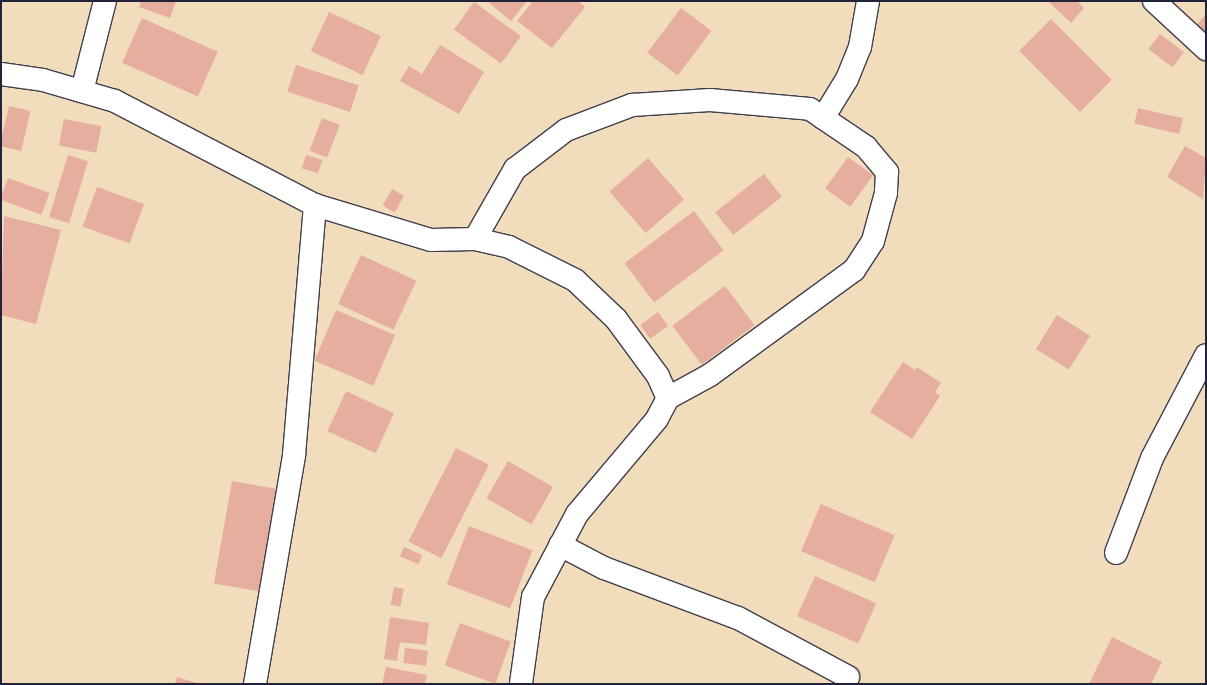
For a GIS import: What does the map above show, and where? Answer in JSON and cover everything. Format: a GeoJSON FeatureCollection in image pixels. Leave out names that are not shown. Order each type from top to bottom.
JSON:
{"type":"FeatureCollection","features":[{"type":"Feature","properties":{"kind":"street"},"geometry":{"type":"LineString","coordinates":[[82,92],[104,1]]}},
{"type":"Feature","properties":{"kind":"street"},"geometry":{"type":"LineString","coordinates":[[823,118],[848,79],[860,47],[868,1]]}},
{"type":"Feature","properties":{"kind":"street"},"geometry":{"type":"LineString","coordinates":[[1154,1],[1206,49]]}},
{"type":"Feature","properties":{"kind":"street"},"geometry":{"type":"LineString","coordinates":[[1,74],[43,80],[115,101],[315,205],[431,240],[476,239],[509,246],[575,280],[616,319],[658,376],[668,398]]}},
{"type":"Feature","properties":{"kind":"street"},"geometry":{"type":"LineString","coordinates":[[476,239],[515,169],[566,130],[632,104],[710,100],[810,109],[866,147],[888,172],[886,193],[873,242],[854,270],[710,375],[668,398],[657,419],[577,514],[533,597],[521,684]]}},
{"type":"Feature","properties":{"kind":"street"},"geometry":{"type":"LineString","coordinates":[[255,684],[294,455],[315,205]]}},
{"type":"Feature","properties":{"kind":"street"},"geometry":{"type":"LineString","coordinates":[[1116,553],[1152,458],[1206,355]]}},
{"type":"Feature","properties":{"kind":"street"},"geometry":{"type":"LineString","coordinates":[[560,545],[604,568],[738,618],[848,677]]}},
{"type":"Feature","properties":{"kind":"building"},"geometry":{"type":"Polygon","coordinates":[[[141,1],[176,1],[170,18],[139,7],[141,1]]]}},
{"type":"Feature","properties":{"kind":"building"},"geometry":{"type":"Polygon","coordinates":[[[487,1],[527,1],[511,21],[487,1]]]}},
{"type":"Feature","properties":{"kind":"building"},"geometry":{"type":"Polygon","coordinates":[[[533,1],[578,1],[585,7],[552,48],[517,21],[533,1]]]}},
{"type":"Feature","properties":{"kind":"building"},"geometry":{"type":"Polygon","coordinates":[[[1048,1],[1077,1],[1084,8],[1071,23],[1048,1]]]}},
{"type":"Feature","properties":{"kind":"building"},"geometry":{"type":"Polygon","coordinates":[[[474,2],[521,36],[501,64],[454,30],[474,2]]]}},
{"type":"Feature","properties":{"kind":"building"},"geometry":{"type":"Polygon","coordinates":[[[681,8],[711,31],[678,76],[647,53],[681,8]]]}},
{"type":"Feature","properties":{"kind":"building"},"geometry":{"type":"Polygon","coordinates":[[[329,12],[381,36],[362,75],[311,51],[329,12]]]}},
{"type":"Feature","properties":{"kind":"building"},"geometry":{"type":"Polygon","coordinates":[[[1206,14],[1206,33],[1196,26],[1206,14]]]}},
{"type":"Feature","properties":{"kind":"building"},"geometry":{"type":"Polygon","coordinates":[[[142,18],[218,52],[198,97],[122,63],[142,18]]]}},
{"type":"Feature","properties":{"kind":"building"},"geometry":{"type":"Polygon","coordinates":[[[1051,19],[1112,80],[1080,112],[1019,51],[1051,19]]]}},
{"type":"Feature","properties":{"kind":"building"},"geometry":{"type":"Polygon","coordinates":[[[1160,34],[1184,52],[1173,67],[1149,49],[1160,34]]]}},
{"type":"Feature","properties":{"kind":"building"},"geometry":{"type":"Polygon","coordinates":[[[440,45],[484,72],[459,114],[400,81],[409,66],[422,74],[440,45]]]}},
{"type":"Feature","properties":{"kind":"building"},"geometry":{"type":"Polygon","coordinates":[[[296,65],[359,85],[350,112],[287,92],[296,65]]]}},
{"type":"Feature","properties":{"kind":"building"},"geometry":{"type":"Polygon","coordinates":[[[9,106],[30,111],[21,151],[1,146],[9,106]]]}},
{"type":"Feature","properties":{"kind":"building"},"geometry":{"type":"Polygon","coordinates":[[[1138,108],[1183,118],[1179,134],[1134,124],[1138,108]]]}},
{"type":"Feature","properties":{"kind":"building"},"geometry":{"type":"Polygon","coordinates":[[[322,118],[340,125],[327,157],[309,151],[322,118]]]}},
{"type":"Feature","properties":{"kind":"building"},"geometry":{"type":"Polygon","coordinates":[[[64,119],[101,126],[96,153],[59,146],[64,119]]]}},
{"type":"Feature","properties":{"kind":"building"},"geometry":{"type":"Polygon","coordinates":[[[1185,146],[1206,158],[1203,199],[1167,177],[1185,146]]]}},
{"type":"Feature","properties":{"kind":"building"},"geometry":{"type":"Polygon","coordinates":[[[68,155],[88,161],[69,223],[49,217],[68,155]]]}},
{"type":"Feature","properties":{"kind":"building"},"geometry":{"type":"Polygon","coordinates":[[[306,155],[322,160],[318,173],[302,168],[306,155]]]}},
{"type":"Feature","properties":{"kind":"building"},"geometry":{"type":"Polygon","coordinates":[[[848,157],[873,175],[850,207],[825,189],[848,157]]]}},
{"type":"Feature","properties":{"kind":"building"},"geometry":{"type":"Polygon","coordinates":[[[648,158],[684,200],[646,233],[610,191],[648,158]]]}},
{"type":"Feature","properties":{"kind":"building"},"geometry":{"type":"Polygon","coordinates":[[[764,174],[782,197],[733,235],[715,212],[764,174]]]}},
{"type":"Feature","properties":{"kind":"building"},"geometry":{"type":"Polygon","coordinates":[[[8,178],[49,193],[41,215],[1,200],[8,178]]]}},
{"type":"Feature","properties":{"kind":"building"},"geometry":{"type":"Polygon","coordinates":[[[97,187],[144,204],[130,244],[83,226],[97,187]]]}},
{"type":"Feature","properties":{"kind":"building"},"geometry":{"type":"Polygon","coordinates":[[[392,189],[404,196],[395,212],[382,205],[392,189]]]}},
{"type":"Feature","properties":{"kind":"building"},"geometry":{"type":"Polygon","coordinates":[[[694,211],[723,250],[654,302],[625,263],[694,211]]]}},
{"type":"Feature","properties":{"kind":"building"},"geometry":{"type":"Polygon","coordinates":[[[4,216],[61,230],[36,324],[1,315],[4,216]]]}},
{"type":"Feature","properties":{"kind":"building"},"geometry":{"type":"Polygon","coordinates":[[[361,255],[416,281],[393,330],[338,304],[361,255]]]}},
{"type":"Feature","properties":{"kind":"building"},"geometry":{"type":"Polygon","coordinates":[[[725,286],[754,325],[702,365],[672,326],[725,286]]]}},
{"type":"Feature","properties":{"kind":"building"},"geometry":{"type":"Polygon","coordinates":[[[336,310],[395,335],[373,386],[315,361],[336,310]]]}},
{"type":"Feature","properties":{"kind":"building"},"geometry":{"type":"Polygon","coordinates":[[[658,312],[668,326],[650,339],[640,325],[658,312]]]}},
{"type":"Feature","properties":{"kind":"building"},"geometry":{"type":"Polygon","coordinates":[[[1057,315],[1090,336],[1069,370],[1036,349],[1057,315]]]}},
{"type":"Feature","properties":{"kind":"building"},"geometry":{"type":"Polygon","coordinates":[[[903,362],[915,370],[917,367],[941,383],[935,392],[940,396],[912,439],[870,412],[903,362]]]}},
{"type":"Feature","properties":{"kind":"building"},"geometry":{"type":"Polygon","coordinates":[[[346,391],[394,413],[375,453],[327,431],[346,391]]]}},
{"type":"Feature","properties":{"kind":"building"},"geometry":{"type":"Polygon","coordinates":[[[456,448],[489,465],[441,558],[408,542],[456,448]]]}},
{"type":"Feature","properties":{"kind":"building"},"geometry":{"type":"Polygon","coordinates":[[[508,461],[553,487],[532,524],[486,498],[508,461]]]}},
{"type":"Feature","properties":{"kind":"building"},"geometry":{"type":"Polygon","coordinates":[[[232,481],[277,489],[259,591],[214,583],[232,481]]]}},
{"type":"Feature","properties":{"kind":"building"},"geometry":{"type":"Polygon","coordinates":[[[821,504],[895,535],[875,582],[801,551],[821,504]]]}},
{"type":"Feature","properties":{"kind":"building"},"geometry":{"type":"Polygon","coordinates":[[[469,526],[532,550],[510,608],[447,584],[469,526]]]}},
{"type":"Feature","properties":{"kind":"building"},"geometry":{"type":"Polygon","coordinates":[[[404,547],[422,555],[418,564],[400,556],[404,547]]]}},
{"type":"Feature","properties":{"kind":"building"},"geometry":{"type":"Polygon","coordinates":[[[815,576],[876,603],[858,643],[797,616],[815,576]]]}},
{"type":"Feature","properties":{"kind":"building"},"geometry":{"type":"Polygon","coordinates":[[[394,587],[404,589],[400,607],[391,605],[394,587]]]}},
{"type":"Feature","properties":{"kind":"building"},"geometry":{"type":"Polygon","coordinates":[[[390,617],[429,623],[426,645],[400,642],[397,661],[384,659],[390,617]]]}},
{"type":"Feature","properties":{"kind":"building"},"geometry":{"type":"Polygon","coordinates":[[[460,623],[511,641],[495,684],[445,665],[460,623]]]}},
{"type":"Feature","properties":{"kind":"building"},"geometry":{"type":"Polygon","coordinates":[[[1112,637],[1162,662],[1151,684],[1089,684],[1112,637]]]}},
{"type":"Feature","properties":{"kind":"building"},"geometry":{"type":"Polygon","coordinates":[[[405,648],[428,651],[426,666],[403,663],[405,648]]]}},
{"type":"Feature","properties":{"kind":"building"},"geometry":{"type":"Polygon","coordinates":[[[386,667],[427,675],[425,684],[382,684],[386,667]]]}},
{"type":"Feature","properties":{"kind":"building"},"geometry":{"type":"Polygon","coordinates":[[[177,677],[197,683],[197,684],[175,684],[177,677]]]}}]}
